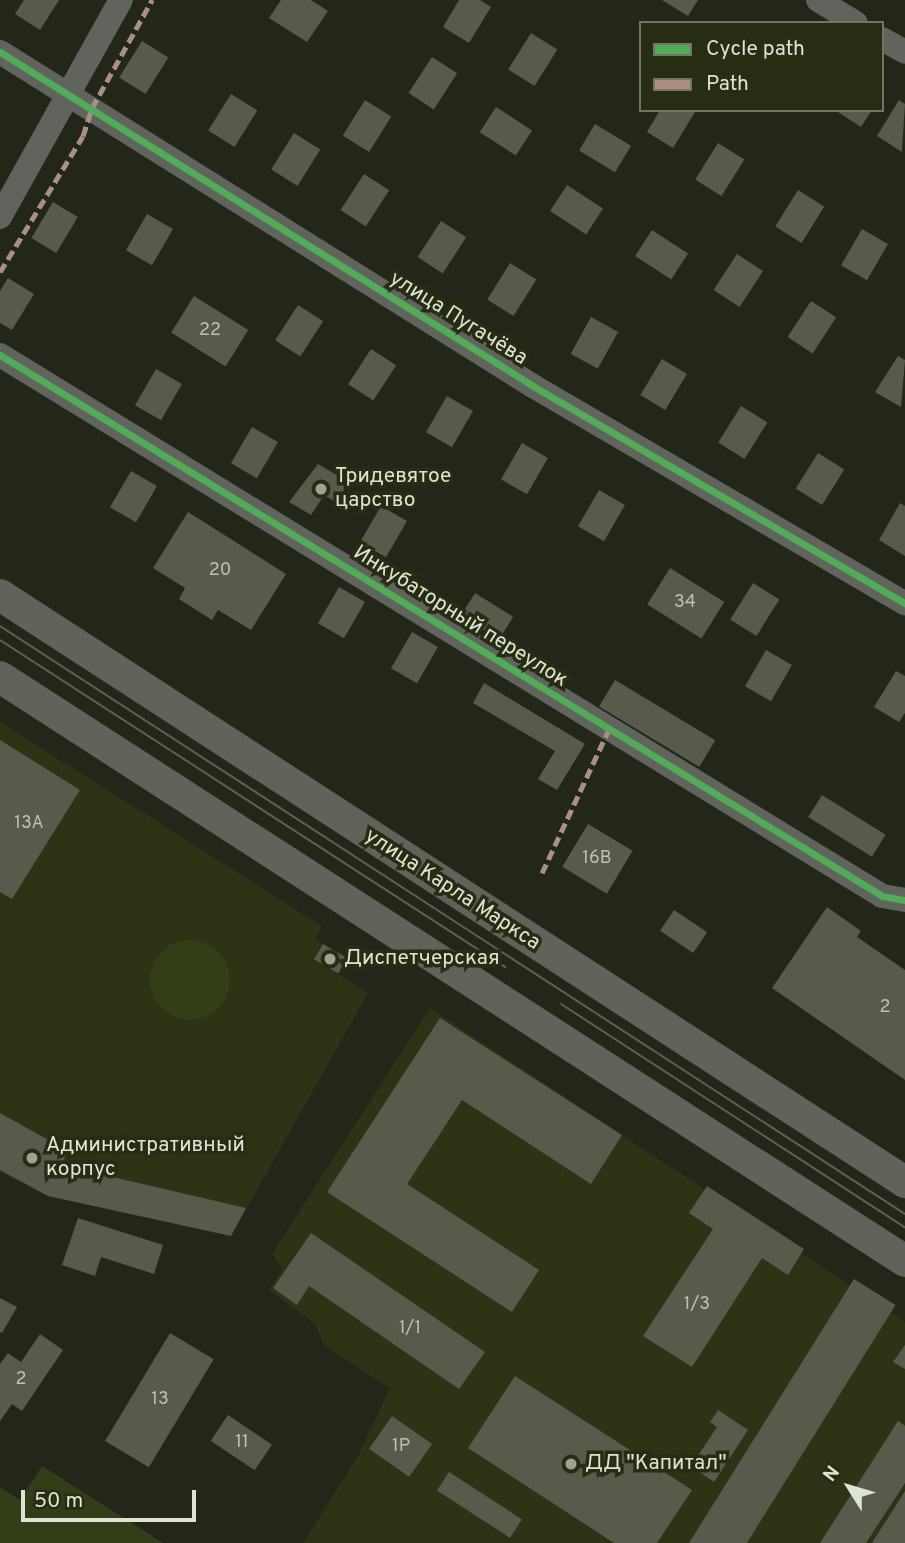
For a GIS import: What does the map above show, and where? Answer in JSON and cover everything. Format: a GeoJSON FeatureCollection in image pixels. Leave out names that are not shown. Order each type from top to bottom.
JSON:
{"type":"FeatureCollection","features":[{"type":"Feature","properties":{"kind":"main road","name":"улица Карла Маркса"},"geometry":{"type":"LineString","coordinates":[[0,595],[905,1182]]}},
{"type":"Feature","properties":{"kind":"main road"},"geometry":{"type":"LineString","coordinates":[[0,677],[905,1261]]}},
{"type":"Feature","properties":{"kind":"street"},"geometry":{"type":"LineString","coordinates":[[0,217],[121,0]]}},
{"type":"Feature","properties":{"kind":"street"},"geometry":{"type":"LineString","coordinates":[[818,0],[853,21]]}},
{"type":"Feature","properties":{"kind":"street"},"geometry":{"type":"LineString","coordinates":[[884,40],[905,52]]}},
{"type":"Feature","properties":{"kind":"street","name":"улица Пугачёва"},"geometry":{"type":"LineString","coordinates":[[0,52],[533,386],[905,603]]}},
{"type":"Feature","properties":{"kind":"street","name":"Инкубаторный переулок"},"geometry":{"type":"LineString","coordinates":[[0,355],[882,896],[905,900]]}},
{"type":"Feature","properties":{"kind":"shaded area"},"geometry":{"type":"Polygon","coordinates":[[[0,722],[322,926],[316,938],[323,944],[314,960],[368,993],[231,1236],[48,1196],[0,1172],[0,722]]]}},
{"type":"Feature","properties":{"kind":"shaded area"},"geometry":{"type":"Polygon","coordinates":[[[190,940],[205,943],[218,952],[227,965],[230,980],[227,995],[218,1008],[205,1017],[190,1020],[175,1017],[162,1008],[153,995],[150,980],[153,965],[162,952],[175,943],[190,940]]]}},
{"type":"Feature","properties":{"kind":"shaded area"},"geometry":{"type":"Polygon","coordinates":[[[430,1008],[905,1322],[905,1543],[303,1543],[358,1456],[390,1388],[324,1345],[315,1324],[269,1290],[283,1269],[272,1254],[430,1008]]]}},
{"type":"Feature","properties":{"kind":"shaded area"},"geometry":{"type":"Polygon","coordinates":[[[42,1466],[163,1543],[0,1543],[0,1487],[20,1500],[42,1466]]]}},
{"type":"Feature","properties":{"kind":"building"},"geometry":{"type":"Polygon","coordinates":[[[24,0],[59,0],[40,30],[15,14],[24,0]]]}},
{"type":"Feature","properties":{"kind":"building"},"geometry":{"type":"Polygon","coordinates":[[[281,0],[311,0],[328,11],[307,42],[269,18],[281,0]]]}},
{"type":"Feature","properties":{"kind":"building"},"geometry":{"type":"Polygon","coordinates":[[[459,0],[480,0],[491,7],[469,43],[443,27],[459,0]]]}},
{"type":"Feature","properties":{"kind":"building"},"geometry":{"type":"Polygon","coordinates":[[[662,0],[698,0],[688,16],[662,0]]]}},
{"type":"Feature","properties":{"kind":"building"},"geometry":{"type":"Polygon","coordinates":[[[531,33],[557,49],[535,86],[508,69],[531,33]]]}},
{"type":"Feature","properties":{"kind":"building"},"geometry":{"type":"Polygon","coordinates":[[[142,41],[168,57],[146,94],[119,77],[142,41]]]}},
{"type":"Feature","properties":{"kind":"building"},"geometry":{"type":"Polygon","coordinates":[[[432,57],[457,73],[434,109],[409,93],[432,57]]]}},
{"type":"Feature","properties":{"kind":"building"},"geometry":{"type":"Polygon","coordinates":[[[231,94],[257,110],[235,147],[208,130],[231,94]]]}},
{"type":"Feature","properties":{"kind":"building"},"geometry":{"type":"Polygon","coordinates":[[[365,100],[391,116],[369,152],[343,136],[365,100]]]}},
{"type":"Feature","properties":{"kind":"building"},"geometry":{"type":"Polygon","coordinates":[[[899,100],[905,104],[902,152],[877,136],[899,100]]]}},
{"type":"Feature","properties":{"kind":"building"},"geometry":{"type":"Polygon","coordinates":[[[496,107],[532,130],[516,156],[480,132],[496,107]]]}},
{"type":"Feature","properties":{"kind":"building"},"geometry":{"type":"Polygon","coordinates":[[[659,112],[695,112],[673,148],[647,132],[659,112]]]}},
{"type":"Feature","properties":{"kind":"building"},"geometry":{"type":"Polygon","coordinates":[[[838,112],[871,112],[861,127],[838,112]]]}},
{"type":"Feature","properties":{"kind":"building"},"geometry":{"type":"Polygon","coordinates":[[[595,124],[631,146],[615,172],[579,151],[595,124]]]}},
{"type":"Feature","properties":{"kind":"building"},"geometry":{"type":"Polygon","coordinates":[[[294,133],[320,149],[298,186],[271,169],[294,133]]]}},
{"type":"Feature","properties":{"kind":"building"},"geometry":{"type":"Polygon","coordinates":[[[718,143],[744,159],[722,196],[695,179],[718,143]]]}},
{"type":"Feature","properties":{"kind":"building"},"geometry":{"type":"Polygon","coordinates":[[[364,174],[389,190],[366,226],[341,210],[364,174]]]}},
{"type":"Feature","properties":{"kind":"building"},"geometry":{"type":"Polygon","coordinates":[[[567,185],[603,208],[586,234],[550,211],[567,185]]]}},
{"type":"Feature","properties":{"kind":"building"},"geometry":{"type":"Polygon","coordinates":[[[798,190],[824,206],[802,243],[775,226],[798,190]]]}},
{"type":"Feature","properties":{"kind":"building"},"geometry":{"type":"Polygon","coordinates":[[[53,202],[78,217],[56,253],[31,238],[53,202]]]}},
{"type":"Feature","properties":{"kind":"building"},"geometry":{"type":"Polygon","coordinates":[[[147,214],[173,229],[152,265],[126,250],[147,214]]]}},
{"type":"Feature","properties":{"kind":"building"},"geometry":{"type":"Polygon","coordinates":[[[441,221],[466,237],[443,273],[418,257],[441,221]]]}},
{"type":"Feature","properties":{"kind":"building"},"geometry":{"type":"Polygon","coordinates":[[[862,229],[888,244],[867,280],[841,265],[862,229]]]}},
{"type":"Feature","properties":{"kind":"building"},"geometry":{"type":"Polygon","coordinates":[[[652,230],[688,253],[671,279],[635,256],[652,230]]]}},
{"type":"Feature","properties":{"kind":"building"},"geometry":{"type":"Polygon","coordinates":[[[737,254],[763,271],[740,307],[714,290],[737,254]]]}},
{"type":"Feature","properties":{"kind":"building"},"geometry":{"type":"Polygon","coordinates":[[[510,263],[536,279],[514,316],[487,299],[510,263]]]}},
{"type":"Feature","properties":{"kind":"building"},"geometry":{"type":"Polygon","coordinates":[[[8,278],[34,294],[12,330],[0,323],[0,291],[8,278]]]}},
{"type":"Feature","properties":{"kind":"building"},"geometry":{"type":"Polygon","coordinates":[[[194,296],[248,330],[225,366],[171,332],[194,296]]]}},
{"type":"Feature","properties":{"kind":"building"},"geometry":{"type":"Polygon","coordinates":[[[811,301],[836,317],[813,353],[788,337],[811,301]]]}},
{"type":"Feature","properties":{"kind":"building"},"geometry":{"type":"Polygon","coordinates":[[[298,305],[323,321],[300,357],[275,340],[298,305]]]}},
{"type":"Feature","properties":{"kind":"building"},"geometry":{"type":"Polygon","coordinates":[[[591,317],[618,332],[598,369],[571,354],[591,317]]]}},
{"type":"Feature","properties":{"kind":"building"},"geometry":{"type":"Polygon","coordinates":[[[371,349],[396,365],[373,401],[348,384],[371,349]]]}},
{"type":"Feature","properties":{"kind":"building"},"geometry":{"type":"Polygon","coordinates":[[[898,356],[905,360],[901,407],[875,392],[898,356]]]}},
{"type":"Feature","properties":{"kind":"building"},"geometry":{"type":"Polygon","coordinates":[[[662,359],[687,374],[665,410],[640,395],[662,359]]]}},
{"type":"Feature","properties":{"kind":"building"},"geometry":{"type":"Polygon","coordinates":[[[156,369],[182,384],[161,420],[135,405],[156,369]]]}},
{"type":"Feature","properties":{"kind":"building"},"geometry":{"type":"Polygon","coordinates":[[[447,396],[473,411],[452,447],[426,432],[447,396]]]}},
{"type":"Feature","properties":{"kind":"building"},"geometry":{"type":"Polygon","coordinates":[[[741,406],[767,422],[745,459],[718,442],[741,406]]]}},
{"type":"Feature","properties":{"kind":"building"},"geometry":{"type":"Polygon","coordinates":[[[252,427],[278,442],[257,478],[231,463],[252,427]]]}},
{"type":"Feature","properties":{"kind":"building"},"geometry":{"type":"Polygon","coordinates":[[[522,443],[548,458],[527,494],[501,479],[522,443]]]}},
{"type":"Feature","properties":{"kind":"building"},"geometry":{"type":"Polygon","coordinates":[[[818,453],[844,469],[822,505],[796,489],[818,453]]]}},
{"type":"Feature","properties":{"kind":"building","name":"Тридевятое царство"},"geometry":{"type":"Polygon","coordinates":[[[318,464],[349,482],[337,503],[324,495],[311,515],[289,502],[318,464]]]}},
{"type":"Feature","properties":{"kind":"building"},"geometry":{"type":"Polygon","coordinates":[[[131,471],[157,486],[136,522],[110,507],[131,471]]]}},
{"type":"Feature","properties":{"kind":"building"},"geometry":{"type":"Polygon","coordinates":[[[599,490],[625,505],[604,541],[578,526],[599,490]]]}},
{"type":"Feature","properties":{"kind":"building"},"geometry":{"type":"Polygon","coordinates":[[[900,503],[905,506],[905,556],[879,540],[900,503]]]}},
{"type":"Feature","properties":{"kind":"building"},"geometry":{"type":"Polygon","coordinates":[[[381,506],[407,521],[386,557],[360,542],[381,506]]]}},
{"type":"Feature","properties":{"kind":"building"},"geometry":{"type":"Polygon","coordinates":[[[188,512],[286,574],[251,630],[218,610],[212,620],[179,599],[185,588],[153,568],[188,512]]]}},
{"type":"Feature","properties":{"kind":"building"},"geometry":{"type":"Polygon","coordinates":[[[670,568],[724,602],[701,638],[647,604],[670,568]]]}},
{"type":"Feature","properties":{"kind":"building"},"geometry":{"type":"Polygon","coordinates":[[[753,583],[779,599],[757,636],[730,619],[753,583]]]}},
{"type":"Feature","properties":{"kind":"building"},"geometry":{"type":"Polygon","coordinates":[[[339,587],[365,602],[344,638],[318,623],[339,587]]]}},
{"type":"Feature","properties":{"kind":"building"},"geometry":{"type":"Polygon","coordinates":[[[475,593],[513,617],[499,640],[461,616],[475,593]]]}},
{"type":"Feature","properties":{"kind":"building"},"geometry":{"type":"Polygon","coordinates":[[[412,632],[438,647],[417,683],[391,668],[412,632]]]}},
{"type":"Feature","properties":{"kind":"building"},"geometry":{"type":"Polygon","coordinates":[[[766,650],[792,665],[771,701],[745,686],[766,650]]]}},
{"type":"Feature","properties":{"kind":"building"},"geometry":{"type":"Polygon","coordinates":[[[896,671],[905,676],[905,713],[899,722],[874,707],[896,671]]]}},
{"type":"Feature","properties":{"kind":"building"},"geometry":{"type":"Polygon","coordinates":[[[615,680],[715,740],[699,767],[599,707],[615,680]]]}},
{"type":"Feature","properties":{"kind":"building"},"geometry":{"type":"Polygon","coordinates":[[[484,683],[585,744],[557,790],[538,779],[555,751],[473,703],[484,683]]]}},
{"type":"Feature","properties":{"kind":"building"},"geometry":{"type":"Polygon","coordinates":[[[0,740],[80,790],[12,899],[0,892],[0,740]]]}},
{"type":"Feature","properties":{"kind":"building"},"geometry":{"type":"Polygon","coordinates":[[[822,795],[886,835],[872,857],[808,817],[822,795]]]}},
{"type":"Feature","properties":{"kind":"building"},"geometry":{"type":"Polygon","coordinates":[[[588,824],[633,851],[607,894],[562,867],[588,824]]]}},
{"type":"Feature","properties":{"kind":"building"},"geometry":{"type":"Polygon","coordinates":[[[827,907],[861,931],[857,937],[905,970],[905,1080],[772,988],[827,907]]]}},
{"type":"Feature","properties":{"kind":"building"},"geometry":{"type":"Polygon","coordinates":[[[674,910],[707,932],[693,953],[660,931],[674,910]]]}},
{"type":"Feature","properties":{"kind":"building","name":"Диспетчерская"},"geometry":{"type":"Polygon","coordinates":[[[323,944],[347,958],[338,974],[314,960],[323,944]]]}},
{"type":"Feature","properties":{"kind":"building"},"geometry":{"type":"Polygon","coordinates":[[[440,1018],[622,1135],[591,1184],[462,1100],[407,1184],[539,1270],[512,1312],[327,1192],[440,1018]]]}},
{"type":"Feature","properties":{"kind":"building"},"geometry":{"type":"Polygon","coordinates":[[[0,1113],[68,1151],[61,1165],[246,1208],[231,1236],[48,1196],[0,1170],[0,1113]]]}},
{"type":"Feature","properties":{"kind":"building"},"geometry":{"type":"Polygon","coordinates":[[[707,1186],[804,1249],[788,1275],[762,1258],[692,1367],[643,1336],[713,1229],[689,1213],[707,1186]]]}},
{"type":"Feature","properties":{"kind":"building"},"geometry":{"type":"Polygon","coordinates":[[[78,1218],[163,1245],[154,1274],[101,1257],[95,1276],[62,1265],[78,1218]]]}},
{"type":"Feature","properties":{"kind":"building"},"geometry":{"type":"Polygon","coordinates":[[[311,1233],[485,1352],[459,1389],[309,1286],[297,1305],[273,1288],[311,1233]]]}},
{"type":"Feature","properties":{"kind":"building"},"geometry":{"type":"Polygon","coordinates":[[[854,1279],[896,1305],[747,1543],[689,1543],[854,1279]]]}},
{"type":"Feature","properties":{"kind":"building"},"geometry":{"type":"Polygon","coordinates":[[[0,1298],[17,1307],[2,1333],[0,1332],[0,1298]]]}},
{"type":"Feature","properties":{"kind":"building"},"geometry":{"type":"Polygon","coordinates":[[[170,1333],[214,1359],[149,1467],[105,1441],[170,1333]]]}},
{"type":"Feature","properties":{"kind":"building"},"geometry":{"type":"Polygon","coordinates":[[[40,1334],[63,1350],[22,1411],[12,1404],[0,1421],[0,1364],[8,1353],[21,1362],[40,1334]]]}},
{"type":"Feature","properties":{"kind":"building"},"geometry":{"type":"Polygon","coordinates":[[[905,1345],[905,1369],[893,1362],[905,1345]]]}},
{"type":"Feature","properties":{"kind":"building","name":"ДД \"Капитал\""},"geometry":{"type":"Polygon","coordinates":[[[515,1376],[692,1490],[657,1543],[614,1543],[468,1448],[515,1376]]]}},
{"type":"Feature","properties":{"kind":"building"},"geometry":{"type":"Polygon","coordinates":[[[718,1410],[748,1430],[714,1482],[691,1466],[717,1427],[710,1422],[718,1410]]]}},
{"type":"Feature","properties":{"kind":"building"},"geometry":{"type":"Polygon","coordinates":[[[228,1415],[272,1445],[255,1470],[211,1441],[228,1415]]]}},
{"type":"Feature","properties":{"kind":"building"},"geometry":{"type":"Polygon","coordinates":[[[392,1416],[432,1444],[409,1477],[369,1449],[392,1416]]]}},
{"type":"Feature","properties":{"kind":"building"},"geometry":{"type":"Polygon","coordinates":[[[898,1421],[905,1426],[905,1483],[866,1543],[820,1543],[898,1421]]]}},
{"type":"Feature","properties":{"kind":"building"},"geometry":{"type":"Polygon","coordinates":[[[449,1472],[522,1519],[510,1538],[437,1490],[449,1472]]]}},
{"type":"Feature","properties":{"kind":"building"},"geometry":{"type":"Polygon","coordinates":[[[905,1491],[905,1543],[872,1543],[905,1491]]]}},
{"type":"Feature","properties":{"kind":"tram line"},"geometry":{"type":"LineString","coordinates":[[0,626],[905,1214]]}},
{"type":"Feature","properties":{"kind":"tram line"},"geometry":{"type":"LineString","coordinates":[[0,640],[505,967]]}},
{"type":"Feature","properties":{"kind":"tram line"},"geometry":{"type":"LineString","coordinates":[[561,1004],[905,1227]]}},
{"type":"Feature","properties":{"kind":"marked path"},"geometry":{"type":"LineString","coordinates":[[0,272],[83,136],[92,108],[152,0]]}},
{"type":"Feature","properties":{"kind":"marked path"},"geometry":{"type":"LineString","coordinates":[[542,873],[609,729]]}},
{"type":"Feature","properties":{"kind":"cycle path"},"geometry":{"type":"LineString","coordinates":[[0,52],[533,386],[905,603]]}},
{"type":"Feature","properties":{"kind":"cycle path"},"geometry":{"type":"LineString","coordinates":[[0,355],[882,896],[905,900]]}},
{"type":"Feature","properties":{"kind":"place","name":"Тридевятое царство"},"geometry":{"type":"Point","coordinates":[321,489]}},
{"type":"Feature","properties":{"kind":"place","name":"Диспетчерская"},"geometry":{"type":"Point","coordinates":[330,959]}},
{"type":"Feature","properties":{"kind":"place","name":"Административный корпус"},"geometry":{"type":"Point","coordinates":[32,1158]}},
{"type":"Feature","properties":{"kind":"place","name":"ДД \"Капитал\""},"geometry":{"type":"Point","coordinates":[571,1464]}}]}
